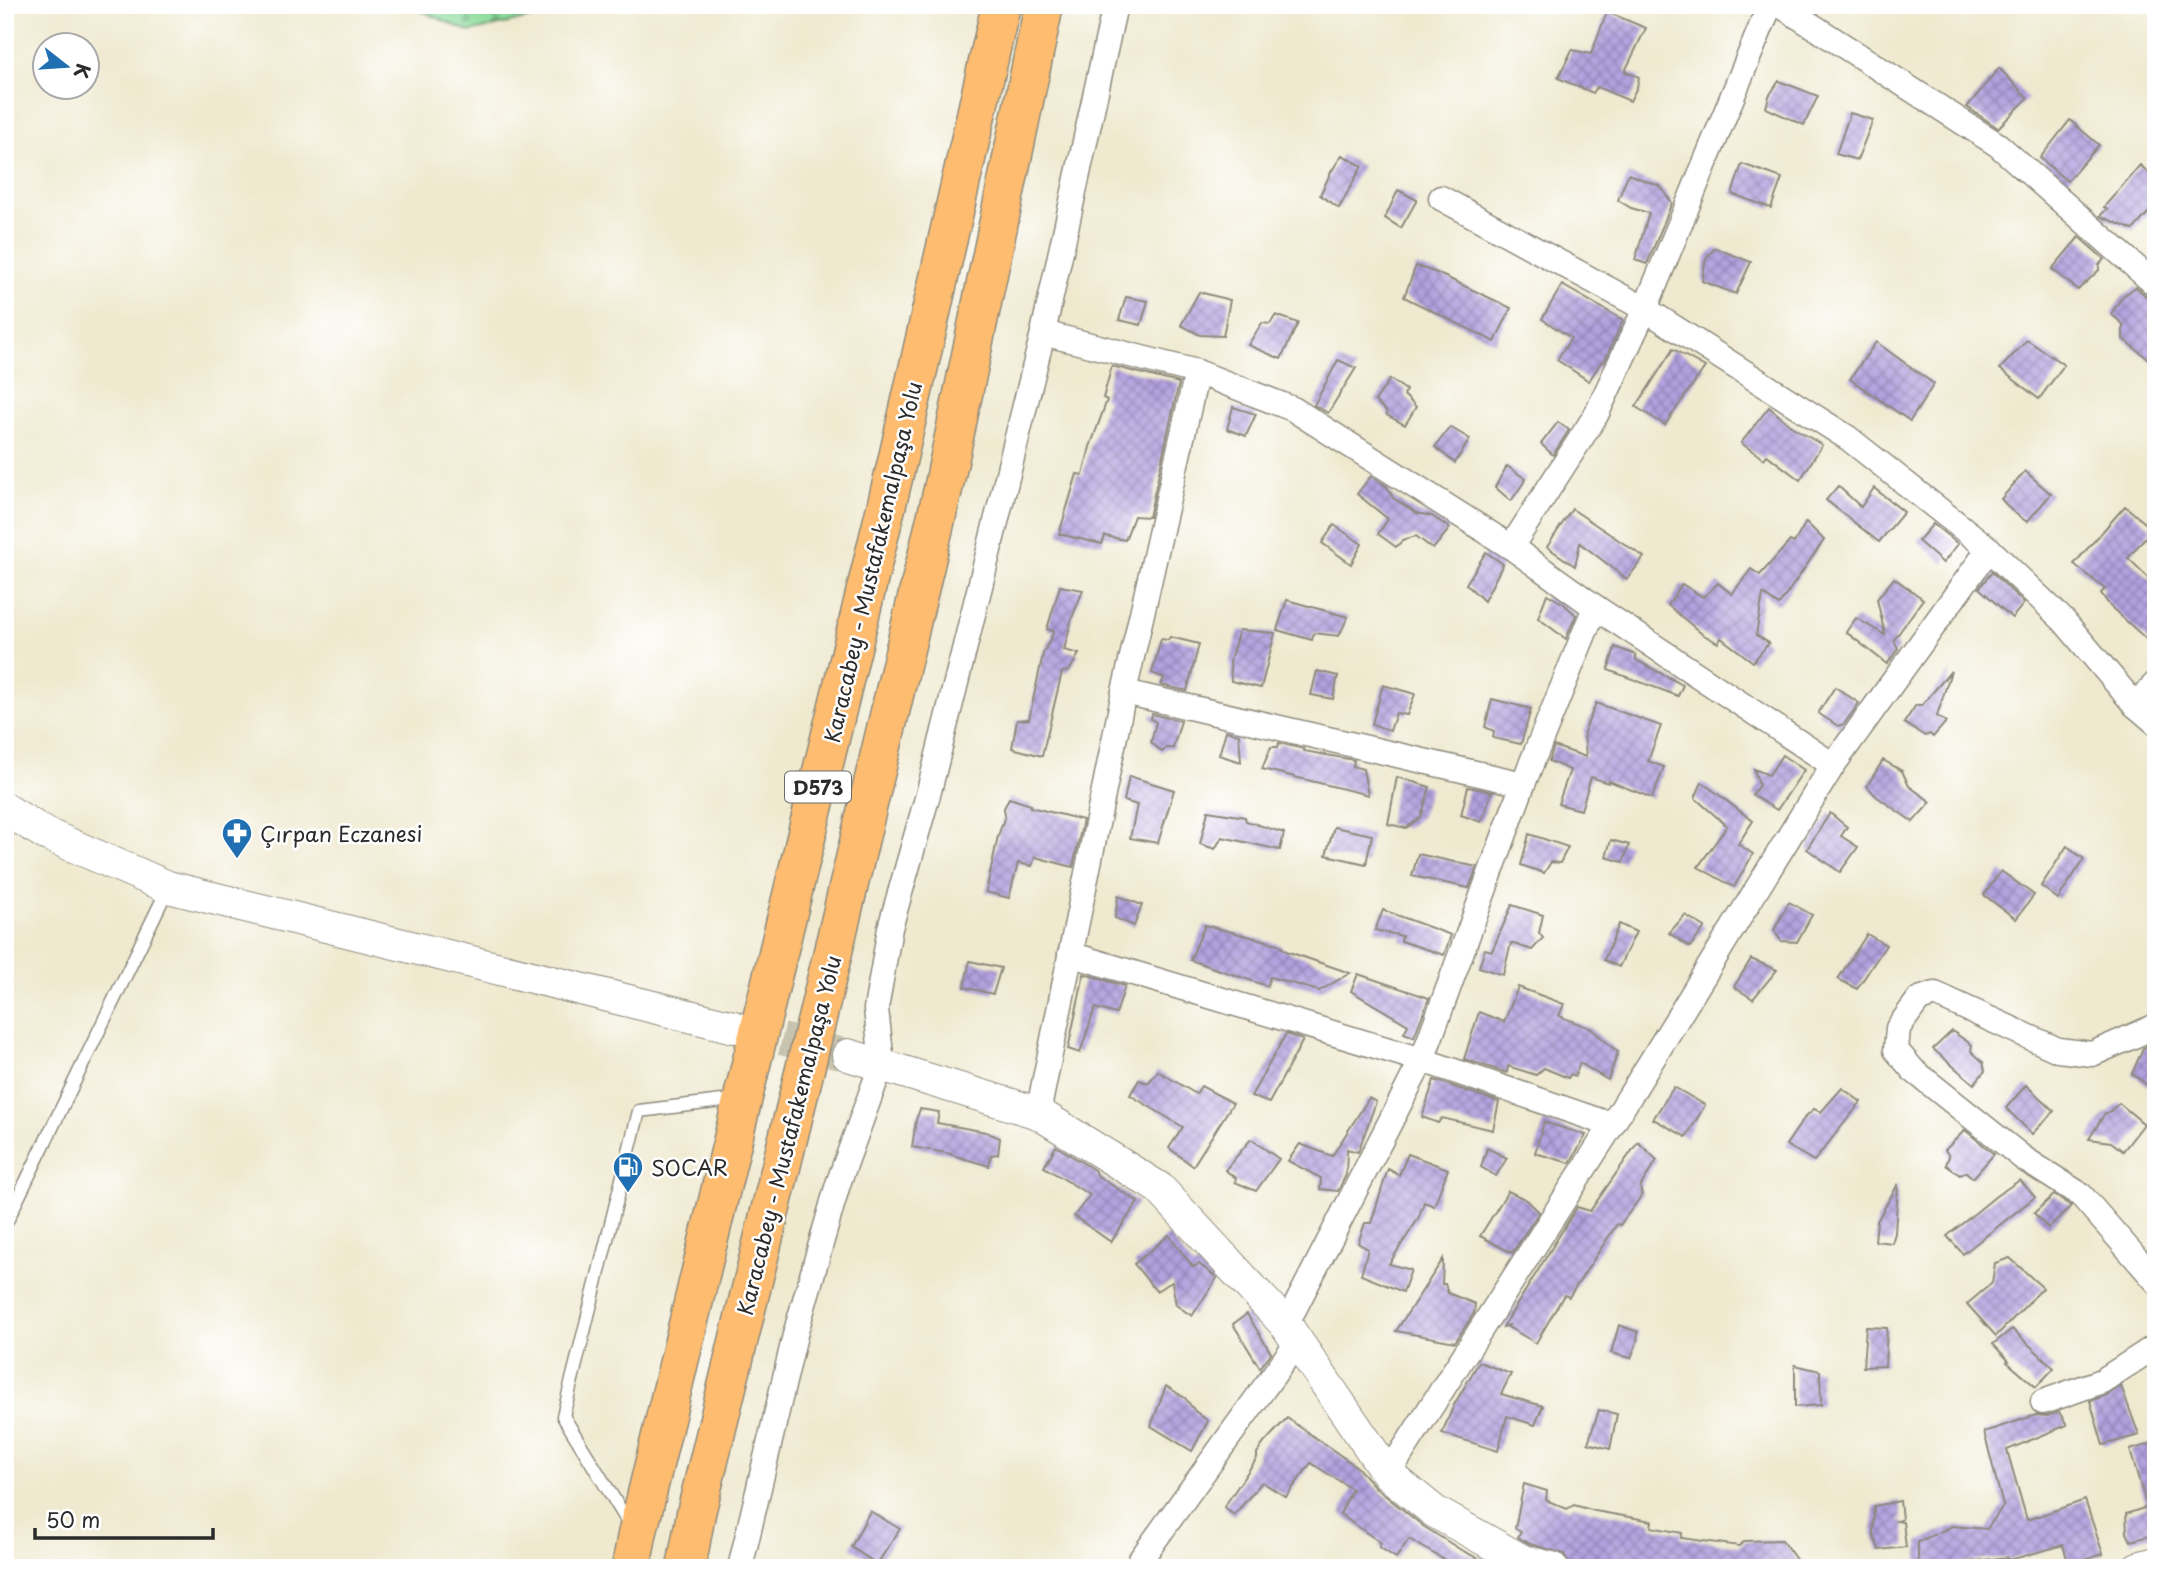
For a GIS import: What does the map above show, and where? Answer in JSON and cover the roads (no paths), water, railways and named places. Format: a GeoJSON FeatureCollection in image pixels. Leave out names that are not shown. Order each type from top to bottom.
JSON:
{"type":"FeatureCollection","features":[{"type":"Feature","properties":{"kind":"highway","name":"Karacabey - Mustafakemalpaşa Yolu"},"geometry":{"type":"LineString","coordinates":[[634,1552],[897,462],[1001,5]]}},
{"type":"Feature","properties":{"kind":"highway","name":"Karacabey - Mustafakemalpaşa Yolu"},"geometry":{"type":"LineString","coordinates":[[686,1568],[696,1513],[944,485],[1044,5]]}},
{"type":"Feature","properties":{"kind":"street"},"geometry":{"type":"LineString","coordinates":[[740,1568],[795,1335],[838,1184],[882,1063],[876,1009],[890,928],[929,791],[1043,333],[1115,5]]}},
{"type":"Feature","properties":{"kind":"street"},"geometry":{"type":"LineString","coordinates":[[1511,547],[1596,415],[1645,309],[1770,5]]}},
{"type":"Feature","properties":{"kind":"street"},"geometry":{"type":"LineString","coordinates":[[1780,5],[1998,145],[2156,285]]}},
{"type":"Feature","properties":{"kind":"street"},"geometry":{"type":"LineString","coordinates":[[1441,198],[1645,309],[1848,438],[1989,549],[2064,621],[2135,705],[2156,723]]}},
{"type":"Feature","properties":{"kind":"street"},"geometry":{"type":"LineString","coordinates":[[1043,333],[1197,372],[1293,409],[1511,547],[1595,607],[1833,765]]}},
{"type":"Feature","properties":{"kind":"street"},"geometry":{"type":"LineString","coordinates":[[1038,1113],[1124,692],[1197,372]]}},
{"type":"Feature","properties":{"kind":"street"},"geometry":{"type":"LineString","coordinates":[[1388,1474],[1612,1125],[1833,765],[1989,549]]}},
{"type":"Feature","properties":{"kind":"street"},"geometry":{"type":"LineString","coordinates":[[1138,1568],[1141,1559],[1292,1333],[1422,1060],[1523,784],[1595,607]]}},
{"type":"Feature","properties":{"kind":"street"},"geometry":{"type":"LineString","coordinates":[[2135,705],[2156,683]]}},
{"type":"Feature","properties":{"kind":"street"},"geometry":{"type":"LineString","coordinates":[[1124,692],[1523,784]]}},
{"type":"Feature","properties":{"kind":"street"},"geometry":{"type":"LineString","coordinates":[[5,809],[46,834],[168,887],[734,1027]]}},
{"type":"Feature","properties":{"kind":"street"},"geometry":{"type":"LineString","coordinates":[[1070,954],[1422,1060],[1612,1125]]}},
{"type":"Feature","properties":{"kind":"street"},"geometry":{"type":"LineString","coordinates":[[2156,1029],[2154,1027],[2092,1054],[2058,1050],[1935,994],[1919,999],[1898,1028],[1896,1050],[1913,1070],[2013,1150],[2081,1195],[2156,1281]]}},
{"type":"Feature","properties":{"kind":"street"},"geometry":{"type":"LineString","coordinates":[[848,1055],[882,1063],[1038,1113],[1159,1188],[1292,1333],[1388,1474],[1435,1512],[1523,1561],[1552,1568]]}},
{"type":"Feature","properties":{"kind":"street"},"geometry":{"type":"LineString","coordinates":[[2043,1402],[2102,1381],[2156,1346]]}},
{"type":"Feature","properties":{"kind":"street"},"geometry":{"type":"LineString","coordinates":[[2138,1568],[2156,1563]]}},
{"type":"Feature","properties":{"kind":"lane"},"geometry":{"type":"LineString","coordinates":[[5,1225],[168,887]]}},
{"type":"Feature","properties":{"kind":"lane"},"geometry":{"type":"LineString","coordinates":[[634,1552],[563,1416],[566,1402],[639,1111],[743,1098]]}},
{"type":"Feature","properties":{"kind":"tunnel"},"geometry":{"type":"LineString","coordinates":[[735,1028],[848,1055]]}},
{"type":"Feature","properties":{"kind":"place","name":"Çırpan Eczanesi"},"geometry":{"type":"Point","coordinates":[237,860]}},
{"type":"Feature","properties":{"kind":"place","name":"SOCAR"},"geometry":{"type":"Point","coordinates":[628,1194]}}]}
